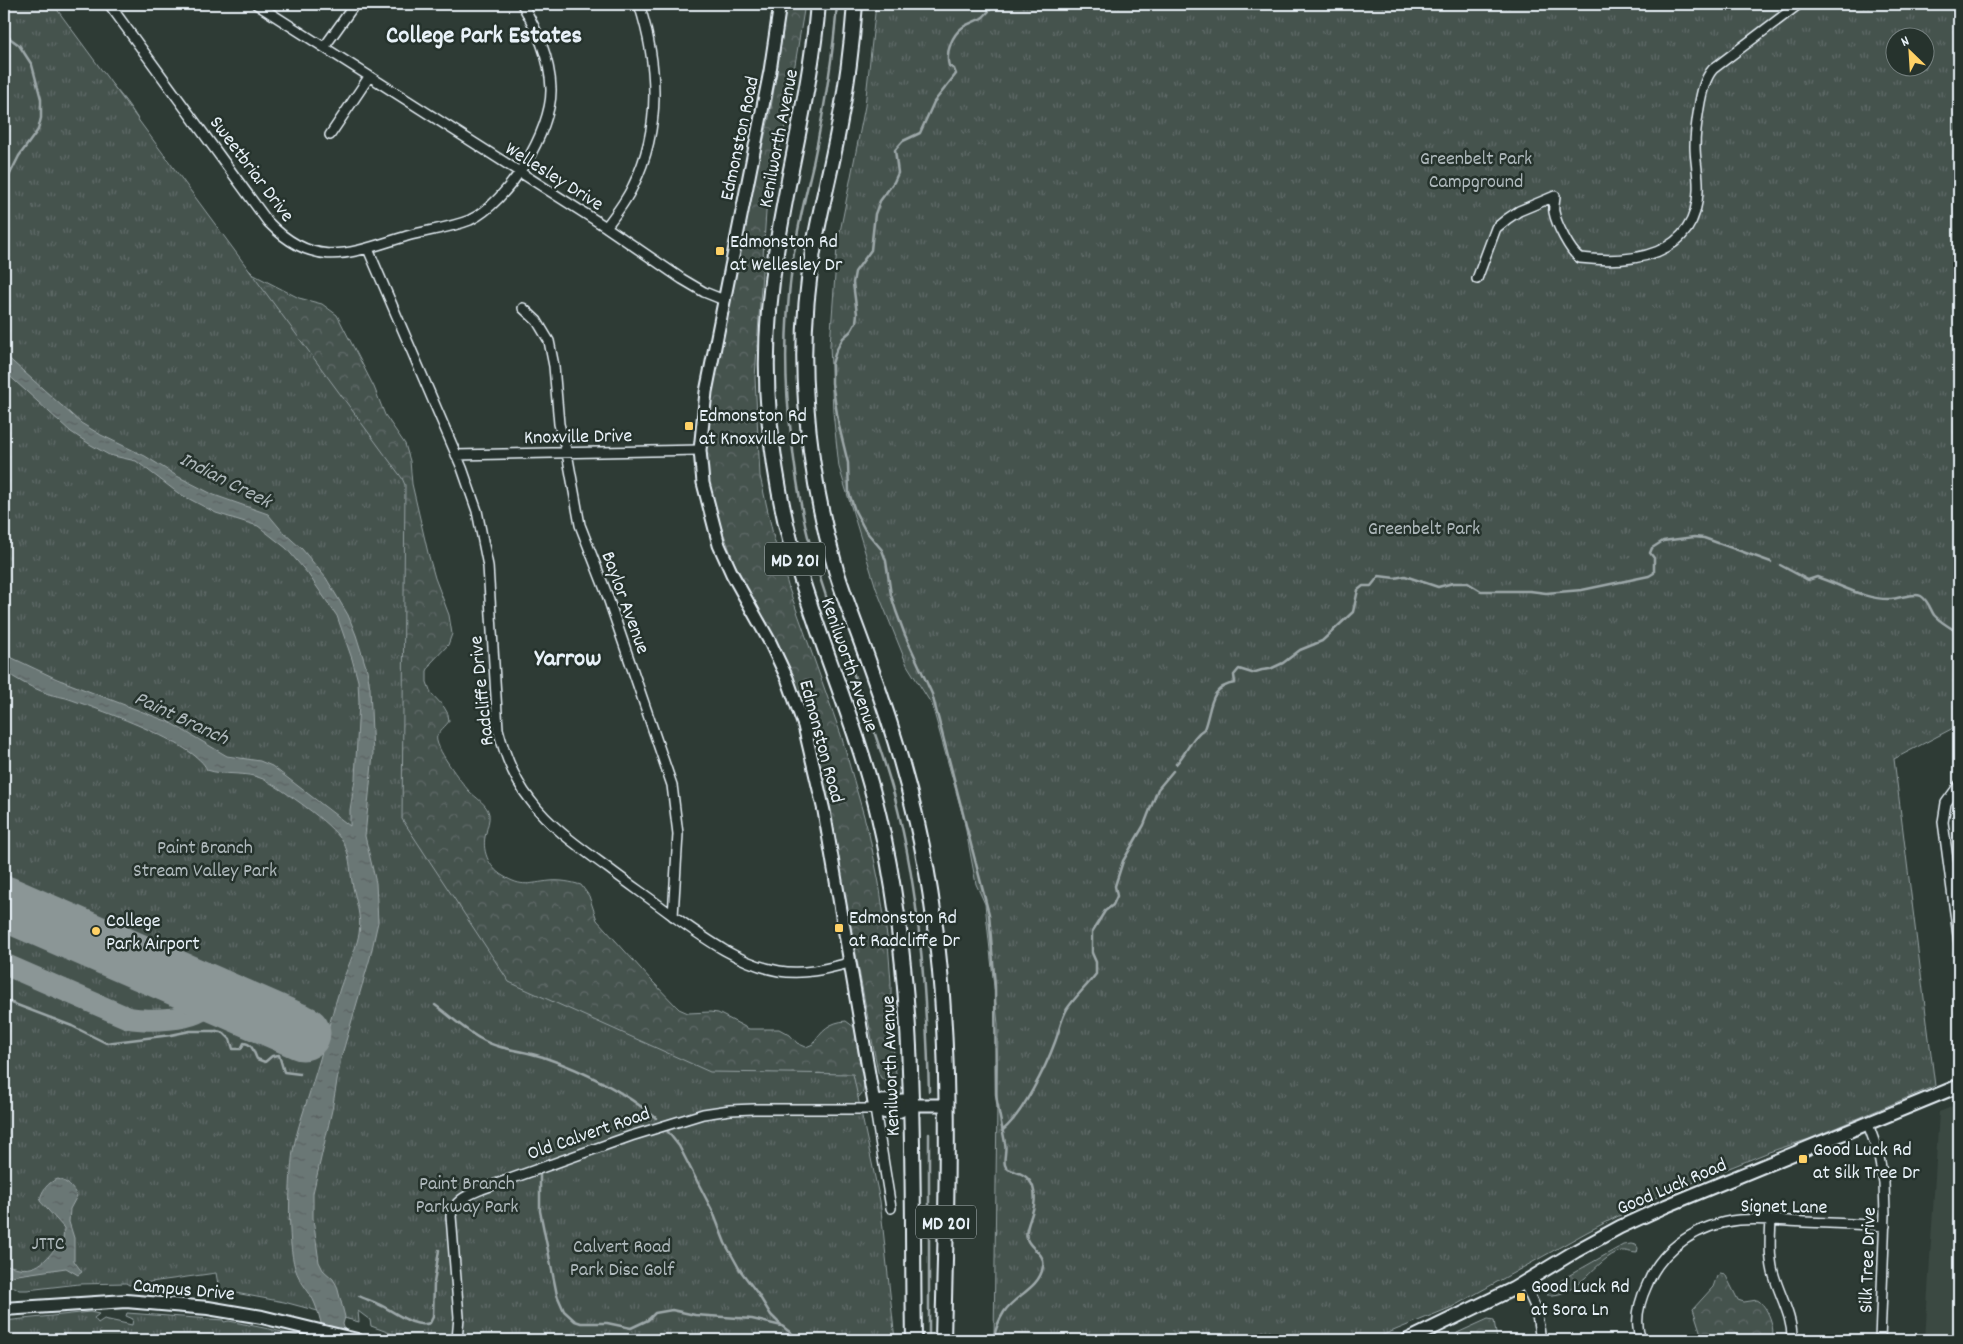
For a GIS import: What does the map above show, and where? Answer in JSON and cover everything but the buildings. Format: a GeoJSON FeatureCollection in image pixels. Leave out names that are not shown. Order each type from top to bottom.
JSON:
{"type":"FeatureCollection","features":[{"type":"Feature","properties":{"kind":"main road","name":"Kenilworth Avenue"},"geometry":{"type":"LineString","coordinates":[[818,4],[814,52],[807,94],[776,251],[768,344],[769,414],[780,496],[791,545],[809,606],[843,698],[866,771],[889,862],[899,923],[906,986],[914,1340]]}},
{"type":"Feature","properties":{"kind":"main road","name":"Kenilworth Avenue"},"geometry":{"type":"LineString","coordinates":[[855,4],[849,63],[839,126],[814,246],[808,291],[804,366],[807,418],[816,488],[830,547],[846,600],[898,750],[925,859],[932,898],[943,988],[946,1105],[944,1340]]}},
{"type":"Feature","properties":{"kind":"main road","name":"Good Luck Road"},"geometry":{"type":"LineString","coordinates":[[1408,1340],[1452,1320],[1524,1282],[1620,1227],[1666,1206],[1959,1086]]}},
{"type":"Feature","properties":{"kind":"main road","name":"Campus Drive"},"geometry":{"type":"LineString","coordinates":[[4,1309],[126,1301],[216,1309],[308,1327],[357,1340]]}},
{"type":"Feature","properties":{"kind":"street","name":"Sweetbriar Drive"},"geometry":{"type":"LineString","coordinates":[[109,4],[268,222],[286,240],[302,249],[324,254],[348,253],[368,249],[419,232],[470,219],[488,207],[520,173],[539,137],[549,107],[551,92],[545,54],[534,25],[522,4]]}},
{"type":"Feature","properties":{"kind":"street","name":"Wellesley Drive"},"geometry":{"type":"LineString","coordinates":[[256,4],[325,46],[369,77],[606,227],[682,279],[704,292],[724,300]]}},
{"type":"Feature","properties":{"kind":"street"},"geometry":{"type":"LineString","coordinates":[[325,46],[355,4]]}},
{"type":"Feature","properties":{"kind":"street"},"geometry":{"type":"LineString","coordinates":[[606,227],[623,203],[640,170],[654,115],[654,65],[649,36],[639,4]]}},
{"type":"Feature","properties":{"kind":"street","name":"Edmonston Road"},"geometry":{"type":"LineString","coordinates":[[780,4],[770,71],[706,392],[700,450],[703,483],[719,544],[732,574],[770,642],[787,678],[804,726],[824,811],[892,1208]]}},
{"type":"Feature","properties":{"kind":"street"},"geometry":{"type":"LineString","coordinates":[[1477,280],[1496,228],[1519,211],[1555,196],[1554,211],[1556,218],[1570,248],[1580,258],[1641,257],[1660,251],[1677,240],[1689,225],[1696,208],[1699,190],[1695,144],[1700,102],[1706,78],[1713,69],[1799,4]]}},
{"type":"Feature","properties":{"kind":"street"},"geometry":{"type":"LineString","coordinates":[[330,134],[369,77]]}},
{"type":"Feature","properties":{"kind":"street","name":"Radcliffe Drive"},"geometry":{"type":"LineString","coordinates":[[368,249],[469,487],[482,530],[488,574],[498,729],[510,768],[532,804],[556,827],[622,879],[721,948],[764,967],[793,973],[819,971],[849,963]]}},
{"type":"Feature","properties":{"kind":"street","name":"Baylor Avenue"},"geometry":{"type":"LineString","coordinates":[[523,308],[538,321],[549,341],[554,366],[559,424],[567,452],[580,525],[606,592],[672,785],[678,834],[673,916]]}},
{"type":"Feature","properties":{"kind":"street","name":"Knoxville Drive"},"geometry":{"type":"LineString","coordinates":[[456,455],[700,450]]}},
{"type":"Feature","properties":{"kind":"street"},"geometry":{"type":"LineString","coordinates":[[1959,785],[1946,803],[1943,815],[1955,872],[1959,943]]}},
{"type":"Feature","properties":{"kind":"street","name":"Old Calvert Road"},"geometry":{"type":"LineString","coordinates":[[457,1340],[458,1317],[451,1216],[456,1204],[468,1194],[631,1136],[703,1114],[746,1109],[875,1109],[884,1113],[900,1113],[910,1105],[946,1105]]}},
{"type":"Feature","properties":{"kind":"street","name":"Silk Tree Drive"},"geometry":{"type":"LineString","coordinates":[[1868,1124],[1878,1152],[1883,1176],[1884,1226],[1880,1340]]}},
{"type":"Feature","properties":{"kind":"street","name":"Signet Lane"},"geometry":{"type":"LineString","coordinates":[[1641,1340],[1638,1320],[1644,1291],[1654,1270],[1673,1248],[1693,1234],[1717,1225],[1739,1220],[1884,1226]]}},
{"type":"Feature","properties":{"kind":"street"},"geometry":{"type":"LineString","coordinates":[[1771,1220],[1770,1247],[1772,1270],[1789,1315],[1792,1340]]}},
{"type":"Feature","properties":{"kind":"street"},"geometry":{"type":"LineString","coordinates":[[1524,1282],[1536,1308],[1541,1340]]}},
{"type":"Feature","properties":{"kind":"shaded area"},"geometry":{"type":"Polygon","coordinates":[[[1959,1104],[1959,1340],[1925,1340],[1939,1112],[1959,1104]]]}},
{"type":"Feature","properties":{"kind":"green space","name":"Paint Branch Stream Valley Park"},"geometry":{"type":"Polygon","coordinates":[[[4,4],[53,4],[402,478],[405,485],[402,819],[509,982],[710,1072],[853,1074],[880,1201],[895,1340],[409,1340],[371,1326],[370,1320],[358,1311],[359,1322],[284,1302],[219,1290],[216,1273],[129,1285],[126,1283],[79,1284],[27,1290],[19,1290],[15,1287],[4,1288],[4,4]]]}},
{"type":"Feature","properties":{"kind":"green space"},"geometry":{"type":"Polygon","coordinates":[[[785,4],[805,4],[783,137],[770,181],[766,212],[755,378],[760,476],[774,539],[789,589],[841,735],[869,834],[888,943],[891,982],[891,1023],[896,1074],[887,1081],[881,1078],[878,1072],[825,789],[813,735],[800,694],[778,644],[734,562],[708,484],[705,457],[706,433],[716,365],[750,198],[770,114],[782,38],[785,4]]]}},
{"type":"Feature","properties":{"kind":"green space","name":"Greenbelt Park"},"geometry":{"type":"Polygon","coordinates":[[[876,4],[1959,4],[1959,725],[1894,759],[1935,1086],[1809,1139],[1769,1152],[1650,1200],[1587,1232],[1452,1307],[1371,1340],[994,1340],[998,1024],[985,904],[976,884],[964,820],[932,705],[907,665],[876,588],[839,467],[833,412],[830,345],[837,247],[865,106],[876,4]]]}},
{"type":"Feature","properties":{"kind":"green space"},"geometry":{"type":"Polygon","coordinates":[[[101,72],[137,117],[146,135],[234,255],[254,275],[299,298],[322,304],[337,315],[374,387],[385,415],[405,444],[428,553],[449,615],[452,634],[448,645],[431,663],[427,671],[427,682],[431,693],[444,707],[449,721],[438,734],[437,741],[439,748],[455,773],[469,791],[488,810],[489,819],[484,845],[487,857],[493,868],[510,880],[521,883],[558,881],[581,885],[589,896],[597,920],[679,1009],[688,1013],[718,1013],[749,1029],[779,1029],[790,1035],[797,1043],[806,1047],[813,1044],[826,1028],[835,1023],[846,1021],[854,1027],[856,1033],[864,1085],[863,1092],[858,1098],[552,1058],[4,192],[101,72]]]}},
{"type":"Feature","properties":{"kind":"green space"},"geometry":{"type":"Polygon","coordinates":[[[1623,1245],[1636,1245],[1638,1248],[1637,1253],[1621,1251],[1612,1255],[1578,1284],[1558,1294],[1547,1295],[1547,1290],[1568,1276],[1623,1245]]]}},
{"type":"Feature","properties":{"kind":"green space"},"geometry":{"type":"Polygon","coordinates":[[[1720,1273],[1725,1274],[1738,1300],[1744,1302],[1757,1300],[1761,1302],[1772,1324],[1773,1335],[1771,1339],[1703,1340],[1693,1309],[1713,1287],[1720,1273]]]}},
{"type":"Feature","properties":{"kind":"green space"},"geometry":{"type":"Polygon","coordinates":[[[90,1312],[99,1314],[94,1318],[98,1323],[104,1319],[132,1325],[133,1319],[126,1316],[127,1313],[223,1320],[224,1322],[229,1321],[274,1330],[314,1340],[4,1340],[4,1321],[90,1312]]]}},
{"type":"Feature","properties":{"kind":"green space"},"geometry":{"type":"Polygon","coordinates":[[[1488,1319],[1494,1320],[1497,1340],[1455,1340],[1457,1333],[1488,1319]]]}},
{"type":"Feature","properties":{"kind":"water"},"geometry":{"type":"Polygon","coordinates":[[[4,354],[81,423],[214,495],[268,514],[283,532],[302,549],[326,578],[348,615],[356,635],[367,670],[370,688],[373,754],[365,836],[376,883],[378,922],[370,958],[341,1058],[332,1110],[313,1193],[313,1218],[319,1262],[323,1270],[333,1279],[337,1286],[345,1317],[343,1324],[348,1340],[325,1340],[315,1304],[295,1268],[292,1256],[290,1210],[293,1151],[297,1134],[340,988],[359,934],[359,914],[348,856],[343,842],[318,816],[294,798],[263,779],[249,775],[207,770],[199,760],[185,749],[166,738],[99,710],[31,687],[4,671],[4,654],[57,679],[169,722],[227,756],[260,761],[272,766],[350,826],[350,810],[355,779],[359,702],[358,681],[337,616],[308,574],[286,548],[258,526],[216,513],[178,493],[136,461],[109,455],[71,432],[4,371],[4,354]]]}},
{"type":"Feature","properties":{"kind":"water"},"geometry":{"type":"Polygon","coordinates":[[[58,1179],[69,1185],[77,1196],[70,1209],[69,1222],[74,1238],[74,1261],[82,1272],[78,1275],[66,1268],[4,1277],[4,1264],[24,1269],[32,1268],[44,1261],[63,1239],[64,1228],[40,1201],[46,1187],[58,1179]]]}},
{"type":"Feature","properties":{"kind":"waterway"},"geometry":{"type":"LineString","coordinates":[[837,4],[824,104],[813,164],[798,228],[792,267],[786,351],[787,393],[798,490],[810,544],[819,576],[886,766],[904,834],[916,907],[924,980],[929,1091]]}},
{"type":"Feature","properties":{"kind":"waterway"},"geometry":{"type":"LineString","coordinates":[[993,1340],[1004,1312],[1037,1281],[1041,1275],[1043,1262],[1040,1255],[1029,1243],[1026,1234],[1033,1209],[1035,1195],[1033,1187],[1026,1177],[1009,1170],[1005,1165],[1005,1146],[996,1094],[995,986],[989,914],[932,694],[896,611],[882,550],[865,530],[855,511],[849,493],[848,463],[839,426],[832,383],[832,364],[843,338],[851,331],[856,322],[857,314],[853,283],[855,272],[871,250],[875,214],[880,201],[894,182],[898,173],[895,150],[903,141],[920,133],[934,102],[956,74],[954,69],[949,66],[948,61],[950,44],[956,34],[963,27],[982,18],[996,4]]}},
{"type":"Feature","properties":{"kind":"waterway"},"geometry":{"type":"LineString","coordinates":[[4,34],[19,45],[32,65],[41,99],[41,118],[38,130],[19,156],[4,186]]}},
{"type":"Feature","properties":{"kind":"waterway"},"geometry":{"type":"LineString","coordinates":[[1176,764],[1196,736],[1204,729],[1215,694],[1226,685],[1235,683],[1234,675],[1239,669],[1252,673],[1270,669],[1283,663],[1300,650],[1322,641],[1353,612],[1358,590],[1363,586],[1371,586],[1379,576],[1395,578],[1405,576],[1438,587],[1453,583],[1468,583],[1481,591],[1530,591],[1546,593],[1582,590],[1649,576],[1654,573],[1654,558],[1650,553],[1652,548],[1663,541],[1694,537],[1704,538],[1771,562]]}},
{"type":"Feature","properties":{"kind":"waterway"},"geometry":{"type":"LineString","coordinates":[[1780,565],[1808,580],[1817,577],[1853,591],[1881,599],[1914,595],[1921,596],[1927,602],[1936,618],[1959,633]]}},
{"type":"Feature","properties":{"kind":"waterway"},"geometry":{"type":"LineString","coordinates":[[1002,1131],[1010,1124],[1040,1077],[1067,1009],[1096,974],[1096,962],[1092,953],[1092,932],[1105,911],[1113,905],[1117,896],[1115,886],[1123,861],[1144,825],[1158,789],[1173,771]]}},
{"type":"Feature","properties":{"kind":"waterway"},"geometry":{"type":"LineString","coordinates":[[4,1000],[72,1026],[106,1043],[190,1031],[217,1031],[224,1033],[230,1039],[233,1049],[241,1049],[244,1043],[247,1044],[252,1048],[257,1059],[265,1062],[272,1056],[279,1055],[284,1072],[300,1074]]}},
{"type":"Feature","properties":{"kind":"waterway"},"geometry":{"type":"LineString","coordinates":[[435,1005],[469,1032],[488,1043],[535,1055],[573,1068],[616,1090],[656,1118]]}},
{"type":"Feature","properties":{"kind":"waterway"},"geometry":{"type":"LineString","coordinates":[[668,1132],[679,1146],[713,1212],[725,1243],[740,1270],[771,1315],[800,1340]]}},
{"type":"Feature","properties":{"kind":"waterway"},"geometry":{"type":"LineString","coordinates":[[929,1133],[929,1333]]}},
{"type":"Feature","properties":{"kind":"waterway"},"geometry":{"type":"LineString","coordinates":[[540,1175],[540,1211],[557,1295],[564,1311],[575,1321],[581,1323],[607,1323],[631,1328],[648,1320],[655,1313],[672,1310],[695,1315],[752,1319],[782,1326]]}},
{"type":"Feature","properties":{"kind":"waterway"},"geometry":{"type":"LineString","coordinates":[[359,1296],[410,1321],[423,1324],[430,1323],[433,1317],[434,1283],[439,1250]]}},
{"type":"Feature","properties":{"kind":"taxiway"},"geometry":{"type":"LineString","coordinates":[[4,964],[133,1019],[169,1019],[193,1014],[201,1010],[206,1005],[205,995],[197,987],[188,983]]}},
{"type":"Feature","properties":{"kind":"runway"},"geometry":{"type":"LineString","coordinates":[[4,903],[303,1033]]}},
{"type":"Feature","properties":{"kind":"place","name":"Edmonston Rd at Wellesley Dr"},"geometry":{"type":"Point","coordinates":[720,251]}},
{"type":"Feature","properties":{"kind":"place","name":"Edmonston Rd at Knoxville Dr"},"geometry":{"type":"Point","coordinates":[689,426]}},
{"type":"Feature","properties":{"kind":"place","name":"Edmonston Rd at Radcliffe Dr"},"geometry":{"type":"Point","coordinates":[839,928]}},
{"type":"Feature","properties":{"kind":"place","name":"College Park Airport"},"geometry":{"type":"Point","coordinates":[96,931]}},
{"type":"Feature","properties":{"kind":"place","name":"Good Luck Rd at Silk Tree Dr"},"geometry":{"type":"Point","coordinates":[1803,1159]}},
{"type":"Feature","properties":{"kind":"place","name":"Good Luck Rd at Sora Ln"},"geometry":{"type":"Point","coordinates":[1521,1297]}},
{"type":"Feature","properties":{"kind":"district","name":"College Park Estates"},"geometry":{"type":"Point","coordinates":[484,33]}},
{"type":"Feature","properties":{"kind":"district","name":"Yarrow"},"geometry":{"type":"Point","coordinates":[568,656]}},
{"type":"Feature","properties":{"kind":"park label","name":"Greenbelt Park Campground"},"geometry":{"type":"Point","coordinates":[1476,168]}},
{"type":"Feature","properties":{"kind":"park label","name":"Paint Branch Parkway Park"},"geometry":{"type":"Point","coordinates":[467,1194]}},
{"type":"Feature","properties":{"kind":"park label","name":"JTTC"},"geometry":{"type":"Point","coordinates":[48,1242]}},
{"type":"Feature","properties":{"kind":"park label","name":"Calvert Road Park Disc Golf"},"geometry":{"type":"Point","coordinates":[622,1256]}},
{"type":"Feature","properties":{"kind":"water label","name":"Indian Creek"},"geometry":{"type":"Point","coordinates":[226,479]}},
{"type":"Feature","properties":{"kind":"water label","name":"Paint Branch"},"geometry":{"type":"Point","coordinates":[182,717]}}]}
